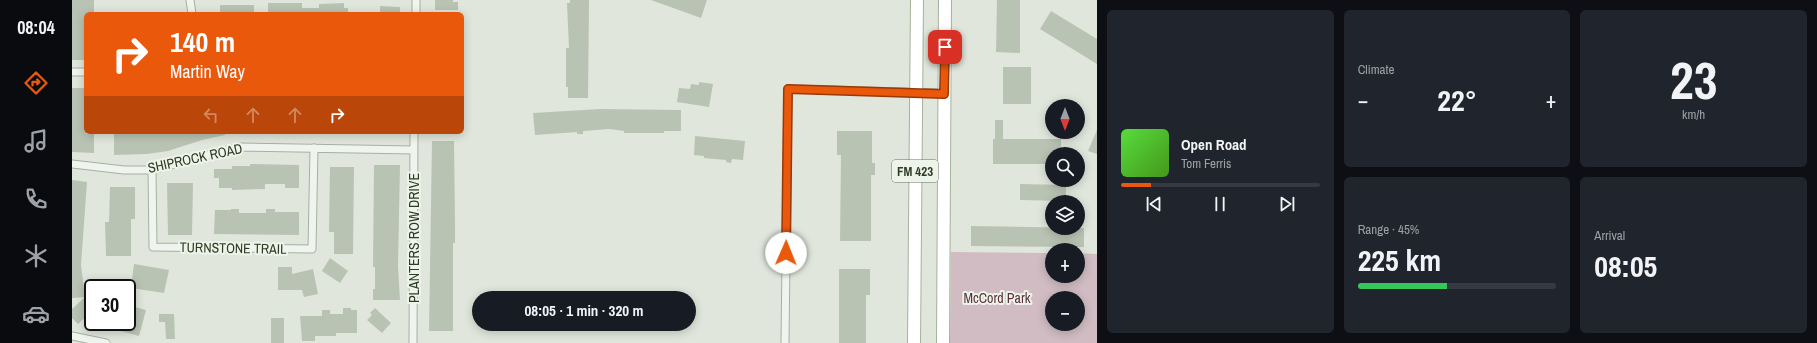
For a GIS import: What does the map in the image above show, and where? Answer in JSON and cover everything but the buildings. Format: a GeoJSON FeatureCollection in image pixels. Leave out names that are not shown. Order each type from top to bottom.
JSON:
{"type":"FeatureCollection","features":[{"type":"Feature","properties":{"kind":"main road","name":"FM 423"},"geometry":{"type":"LineString","coordinates":[[914,343],[917,0]]}},
{"type":"Feature","properties":{"kind":"main road","name":"FM 423"},"geometry":{"type":"LineString","coordinates":[[943,343],[946,0]]}},
{"type":"Feature","properties":{"kind":"street"},"geometry":{"type":"LineString","coordinates":[[190,0],[192,12]]}},
{"type":"Feature","properties":{"kind":"street"},"geometry":{"type":"LineString","coordinates":[[416,0],[416,12]]}},
{"type":"Feature","properties":{"kind":"street"},"geometry":{"type":"LineString","coordinates":[[72,72],[84,72]]}},
{"type":"Feature","properties":{"kind":"street"},"geometry":{"type":"LineString","coordinates":[[785,343],[788,89],[944,94]]}},
{"type":"Feature","properties":{"kind":"street","name":"PLANTERS ROW DRIVE"},"geometry":{"type":"LineString","coordinates":[[413,343],[414,134]]}},
{"type":"Feature","properties":{"kind":"street","name":"SHIPROCK ROAD"},"geometry":{"type":"LineString","coordinates":[[72,164],[124,170],[152,170],[238,147],[414,150]]}},
{"type":"Feature","properties":{"kind":"street","name":"TURNSTONE TRAIL"},"geometry":{"type":"LineString","coordinates":[[152,170],[153,247],[312,250],[314,148]]}},
{"type":"Feature","properties":{"kind":"street"},"geometry":{"type":"LineString","coordinates":[[72,336],[106,343]]}},
{"type":"Feature","properties":{"kind":"green space","name":"McCord Park"},"geometry":{"type":"Polygon","coordinates":[[[951,252],[1045,253],[1045,283],[1085,283],[1085,253],[1097,254],[1097,343],[950,343],[951,252]]]}},
{"type":"Feature","properties":{"kind":"route"},"geometry":{"type":"LineString","coordinates":[[786,253],[788,89],[944,94],[945,47]]}}]}
